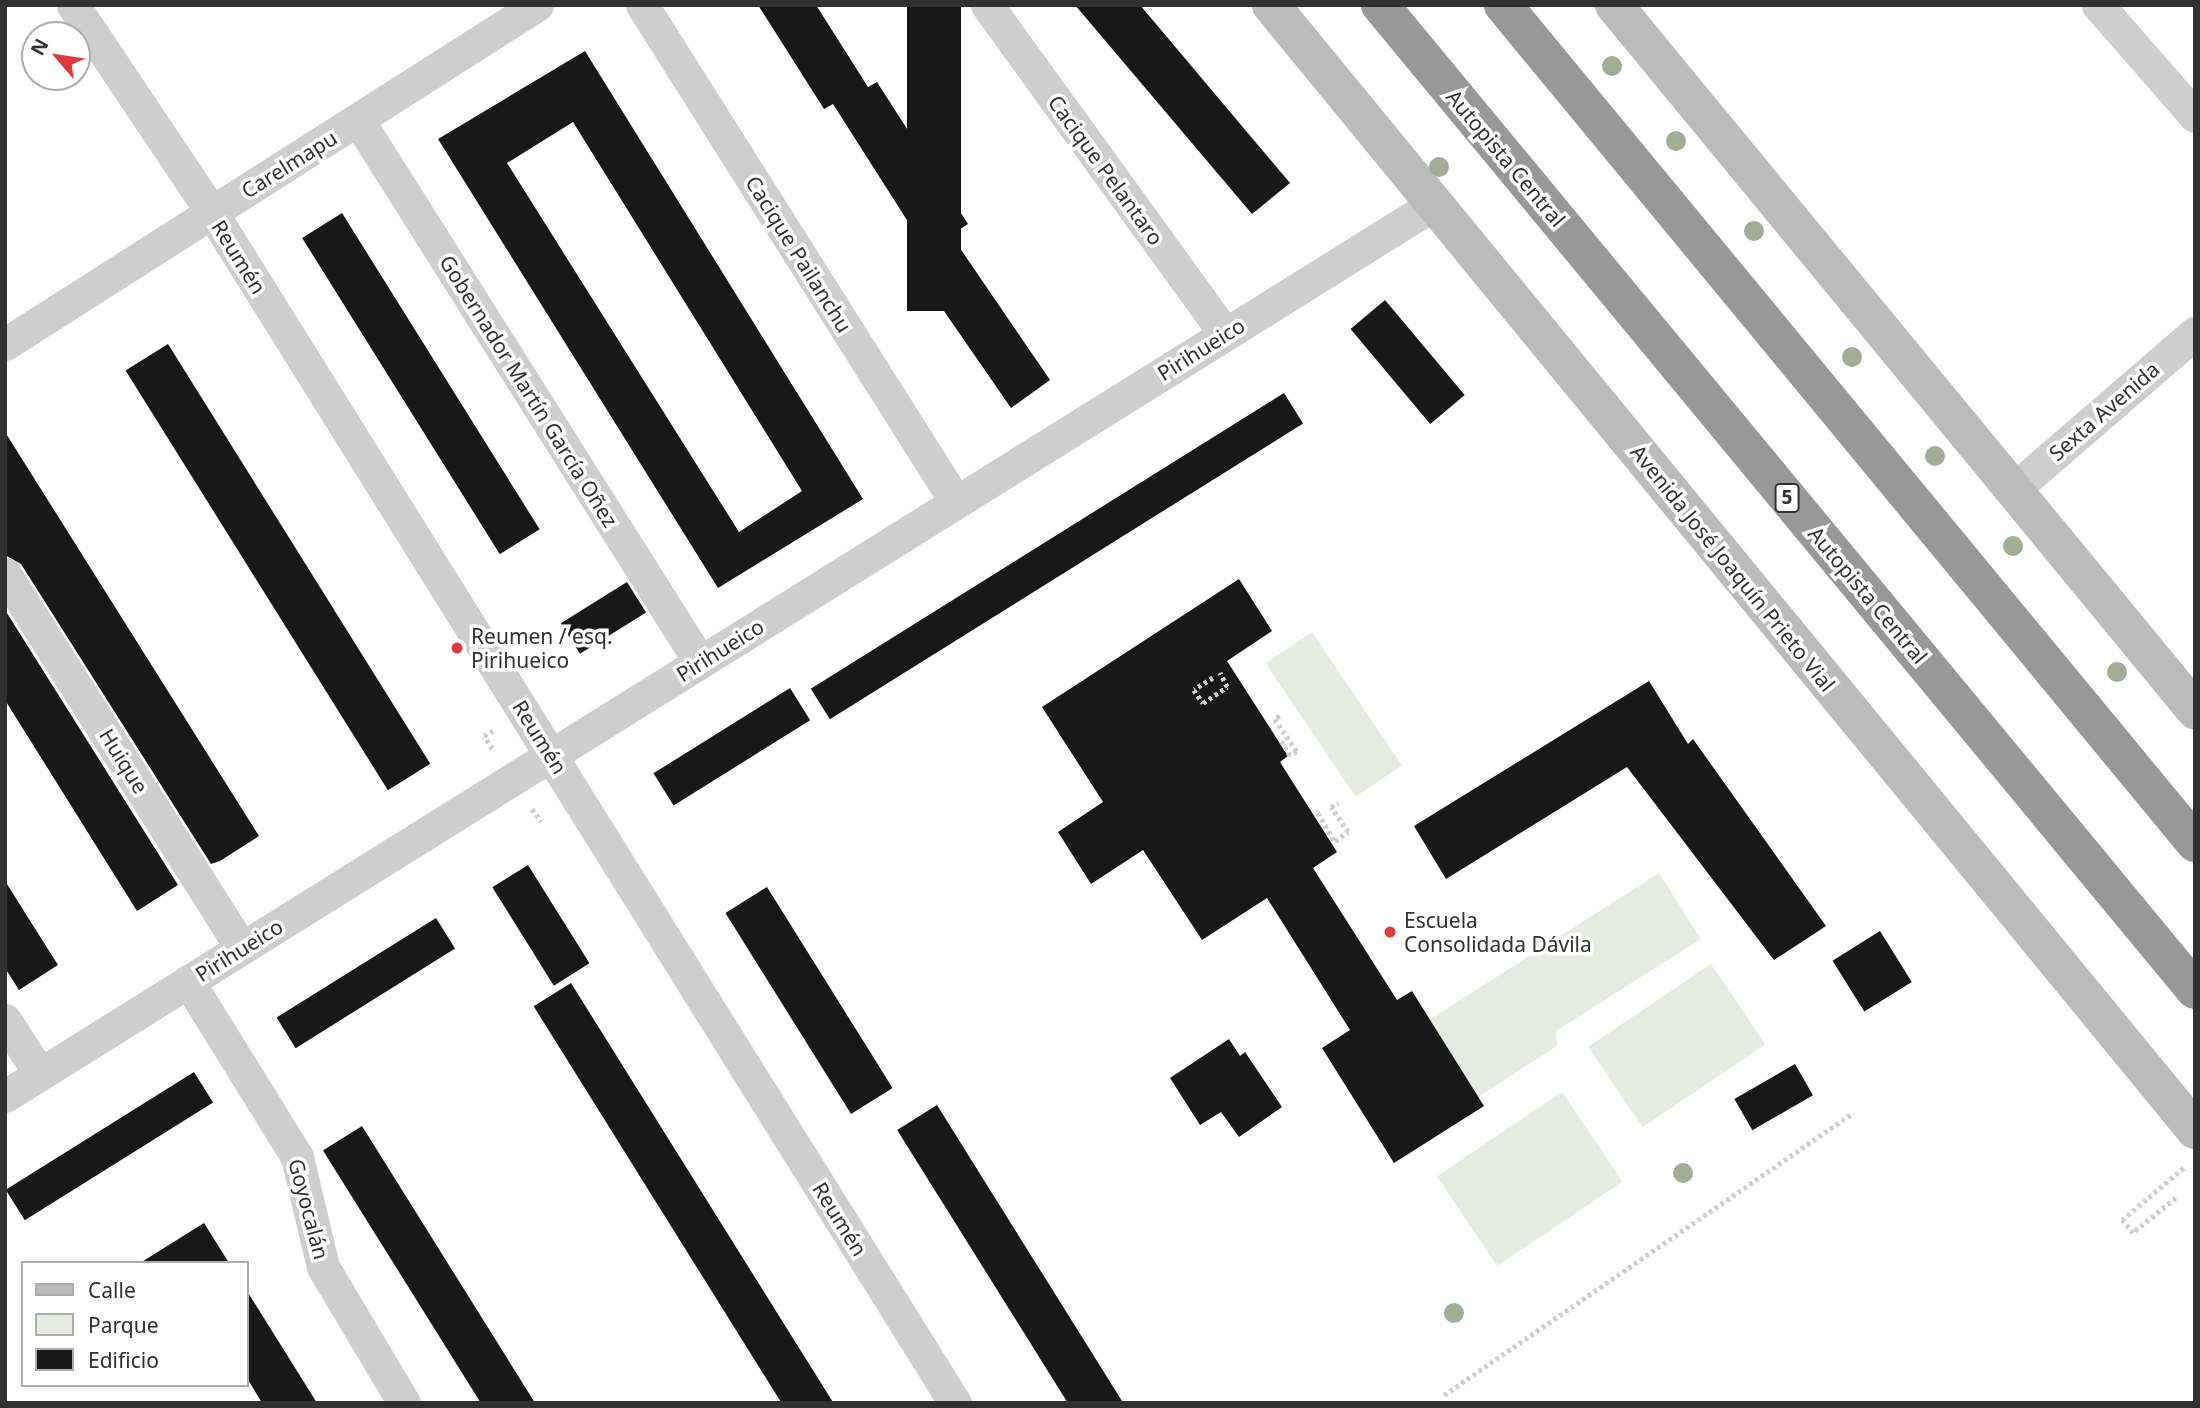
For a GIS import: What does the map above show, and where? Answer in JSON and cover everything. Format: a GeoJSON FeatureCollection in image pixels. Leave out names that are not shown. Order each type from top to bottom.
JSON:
{"type":"FeatureCollection","features":[{"type":"Feature","properties":{"kind":"highway","name":"Autopista Central"},"geometry":{"type":"LineString","coordinates":[[1380,5],[2195,990]]}},
{"type":"Feature","properties":{"kind":"highway"},"geometry":{"type":"LineString","coordinates":[[1503,5],[2195,843]]}},
{"type":"Feature","properties":{"kind":"main road","name":"Avenida José Joaquín Prieto Vial"},"geometry":{"type":"LineString","coordinates":[[1271,5],[2195,1130]]}},
{"type":"Feature","properties":{"kind":"main road"},"geometry":{"type":"LineString","coordinates":[[1614,5],[2195,710]]}},
{"type":"Feature","properties":{"kind":"street","name":"Reumén"},"geometry":{"type":"LineString","coordinates":[[73,5],[212,213],[955,1403]]}},
{"type":"Feature","properties":{"kind":"street","name":"Carelmapu"},"geometry":{"type":"LineString","coordinates":[[5,344],[537,5]]}},
{"type":"Feature","properties":{"kind":"street","name":"Cacique Pailanchu"},"geometry":{"type":"LineString","coordinates":[[642,5],[956,502]]}},
{"type":"Feature","properties":{"kind":"street","name":"Cacique Pelantaro"},"geometry":{"type":"LineString","coordinates":[[987,5],[1225,334]]}},
{"type":"Feature","properties":{"kind":"street"},"geometry":{"type":"LineString","coordinates":[[2098,5],[2195,116]]}},
{"type":"Feature","properties":{"kind":"street","name":"Gobernador Martín García Oñez"},"geometry":{"type":"LineString","coordinates":[[358,120],[700,662]]}},
{"type":"Feature","properties":{"kind":"street","name":"Pirihueico"},"geometry":{"type":"LineString","coordinates":[[5,1096],[1434,204]]}},
{"type":"Feature","properties":{"kind":"street","name":"Sexta Avenida"},"geometry":{"type":"LineString","coordinates":[[2014,489],[2195,332]]}},
{"type":"Feature","properties":{"kind":"street","name":"Huique"},"geometry":{"type":"LineString","coordinates":[[5,574],[241,948]]}},
{"type":"Feature","properties":{"kind":"street","name":"Goyocalán"},"geometry":{"type":"LineString","coordinates":[[188,982],[297,1157],[323,1267],[404,1403]]}},
{"type":"Feature","properties":{"kind":"street"},"geometry":{"type":"LineString","coordinates":[[5,1020],[40,1074]]}},
{"type":"Feature","properties":{"kind":"path"},"geometry":{"type":"LineString","coordinates":[[1213,678],[1194,690],[1203,703],[1227,687],[1220,673]]}},
{"type":"Feature","properties":{"kind":"path"},"geometry":{"type":"LineString","coordinates":[[1280,716],[1275,719],[1297,752],[1290,756],[1281,741]]}},
{"type":"Feature","properties":{"kind":"path"},"geometry":{"type":"LineString","coordinates":[[1318,813],[1335,841],[1348,832],[1331,807],[1338,803]]}},
{"type":"Feature","properties":{"kind":"path"},"geometry":{"type":"LineString","coordinates":[[1444,1395],[1853,1112]]}},
{"type":"Feature","properties":{"kind":"path"},"geometry":{"type":"LineString","coordinates":[[2176,1198],[2133,1233],[2122,1220],[2195,1159]]}},
{"type":"Feature","properties":{"kind":"green space"},"geometry":{"type":"Polygon","coordinates":[[[1312,632],[1402,765],[1356,797],[1266,663],[1312,632]]]}},
{"type":"Feature","properties":{"kind":"green space"},"geometry":{"type":"Polygon","coordinates":[[[1659,873],[1701,939],[1556,1031],[1557,1046],[1478,1097],[1429,1020],[1659,873]]]}},
{"type":"Feature","properties":{"kind":"green space"},"geometry":{"type":"Polygon","coordinates":[[[1711,964],[1765,1044],[1643,1127],[1588,1047],[1711,964]]]}},
{"type":"Feature","properties":{"kind":"green space"},"geometry":{"type":"Polygon","coordinates":[[[1562,1092],[1622,1182],[1497,1266],[1437,1176],[1562,1092]]]}},
{"type":"Feature","properties":{"kind":"building"},"geometry":{"type":"Polygon","coordinates":[[[758,5],[816,5],[868,87],[877,82],[968,224],[951,235],[1050,380],[1011,408],[917,272],[933,261],[833,104],[824,109],[758,5]]]}},
{"type":"Feature","properties":{"kind":"building"},"geometry":{"type":"Polygon","coordinates":[[[907,5],[961,5],[961,311],[907,311],[907,5]]]}},
{"type":"Feature","properties":{"kind":"building"},"geometry":{"type":"Polygon","coordinates":[[[1075,5],[1140,5],[1290,183],[1252,214],[1075,5]]]}},
{"type":"Feature","properties":{"kind":"building"},"geometry":{"type":"Polygon","coordinates":[[[585,51],[863,499],[718,588],[438,139],[585,51]],[[573,122],[507,163],[739,532],[802,491],[573,122]]]}},
{"type":"Feature","properties":{"kind":"building"},"geometry":{"type":"Polygon","coordinates":[[[342,213],[540,529],[500,554],[302,238],[342,213]]]}},
{"type":"Feature","properties":{"kind":"building"},"geometry":{"type":"Polygon","coordinates":[[[1385,300],[1465,395],[1430,424],[1351,329],[1385,300]]]}},
{"type":"Feature","properties":{"kind":"building"},"geometry":{"type":"Polygon","coordinates":[[[168,344],[430,764],[388,790],[126,370],[168,344]]]}},
{"type":"Feature","properties":{"kind":"building"},"geometry":{"type":"Polygon","coordinates":[[[1284,393],[1303,424],[830,719],[811,689],[1284,393]]]}},
{"type":"Feature","properties":{"kind":"building"},"geometry":{"type":"Polygon","coordinates":[[[5,432],[259,836],[220,861],[211,864],[21,564],[5,555],[5,432]]]}},
{"type":"Feature","properties":{"kind":"building"},"geometry":{"type":"Polygon","coordinates":[[[1239,579],[1272,631],[1227,661],[1288,756],[1280,762],[1337,852],[1313,868],[1397,1000],[1412,991],[1484,1106],[1394,1163],[1322,1048],[1350,1030],[1267,898],[1202,940],[1143,850],[1091,884],[1058,832],[1103,802],[1042,707],[1239,579]]]}},
{"type":"Feature","properties":{"kind":"building"},"geometry":{"type":"Polygon","coordinates":[[[627,582],[646,613],[580,654],[561,623],[627,582]]]}},
{"type":"Feature","properties":{"kind":"building"},"geometry":{"type":"Polygon","coordinates":[[[5,610],[178,885],[137,911],[5,700],[5,610]]]}},
{"type":"Feature","properties":{"kind":"building"},"geometry":{"type":"Polygon","coordinates":[[[1649,681],[1688,744],[1693,739],[1826,926],[1774,960],[1627,767],[1446,879],[1414,826],[1649,681]]]}},
{"type":"Feature","properties":{"kind":"building"},"geometry":{"type":"Polygon","coordinates":[[[790,688],[810,720],[674,806],[653,773],[790,688]]]}},
{"type":"Feature","properties":{"kind":"building"},"geometry":{"type":"Polygon","coordinates":[[[528,865],[589,963],[554,986],[492,887],[528,865]]]}},
{"type":"Feature","properties":{"kind":"building"},"geometry":{"type":"Polygon","coordinates":[[[5,881],[58,965],[19,990],[5,968],[5,881]]]}},
{"type":"Feature","properties":{"kind":"building"},"geometry":{"type":"Polygon","coordinates":[[[767,887],[893,1088],[851,1114],[725,913],[767,887]]]}},
{"type":"Feature","properties":{"kind":"building"},"geometry":{"type":"Polygon","coordinates":[[[436,918],[455,949],[296,1048],[277,1018],[436,918]]]}},
{"type":"Feature","properties":{"kind":"building"},"geometry":{"type":"Polygon","coordinates":[[[1880,931],[1912,982],[1864,1012],[1833,961],[1880,931]]]}},
{"type":"Feature","properties":{"kind":"building"},"geometry":{"type":"Polygon","coordinates":[[[571,983],[832,1401],[782,1403],[534,1006],[571,983]]]}},
{"type":"Feature","properties":{"kind":"building"},"geometry":{"type":"Polygon","coordinates":[[[1229,1039],[1240,1056],[1245,1052],[1282,1107],[1239,1137],[1221,1112],[1200,1125],[1170,1078],[1229,1039]]]}},
{"type":"Feature","properties":{"kind":"building"},"geometry":{"type":"Polygon","coordinates":[[[1795,1064],[1813,1095],[1752,1130],[1734,1099],[1795,1064]]]}},
{"type":"Feature","properties":{"kind":"building"},"geometry":{"type":"Polygon","coordinates":[[[194,1072],[213,1103],[25,1220],[6,1190],[194,1072]]]}},
{"type":"Feature","properties":{"kind":"building"},"geometry":{"type":"Polygon","coordinates":[[[937,1105],[1122,1402],[1068,1403],[897,1130],[937,1105]]]}},
{"type":"Feature","properties":{"kind":"building"},"geometry":{"type":"Polygon","coordinates":[[[362,1126],[535,1403],[481,1403],[323,1150],[362,1126]]]}},
{"type":"Feature","properties":{"kind":"building"},"geometry":{"type":"Polygon","coordinates":[[[204,1223],[228,1261],[143,1261],[204,1223]]]}},
{"type":"Feature","properties":{"kind":"building"},"geometry":{"type":"Polygon","coordinates":[[[248,1293],[317,1403],[262,1403],[248,1380],[248,1293]]]}},
{"type":"Feature","properties":{"kind":"place","name":"Reumen / esq. Pirihueico"},"geometry":{"type":"Point","coordinates":[457,648]}},
{"type":"Feature","properties":{"kind":"place","name":"Escuela Consolidada Dávila"},"geometry":{"type":"Point","coordinates":[1390,932]}}]}
